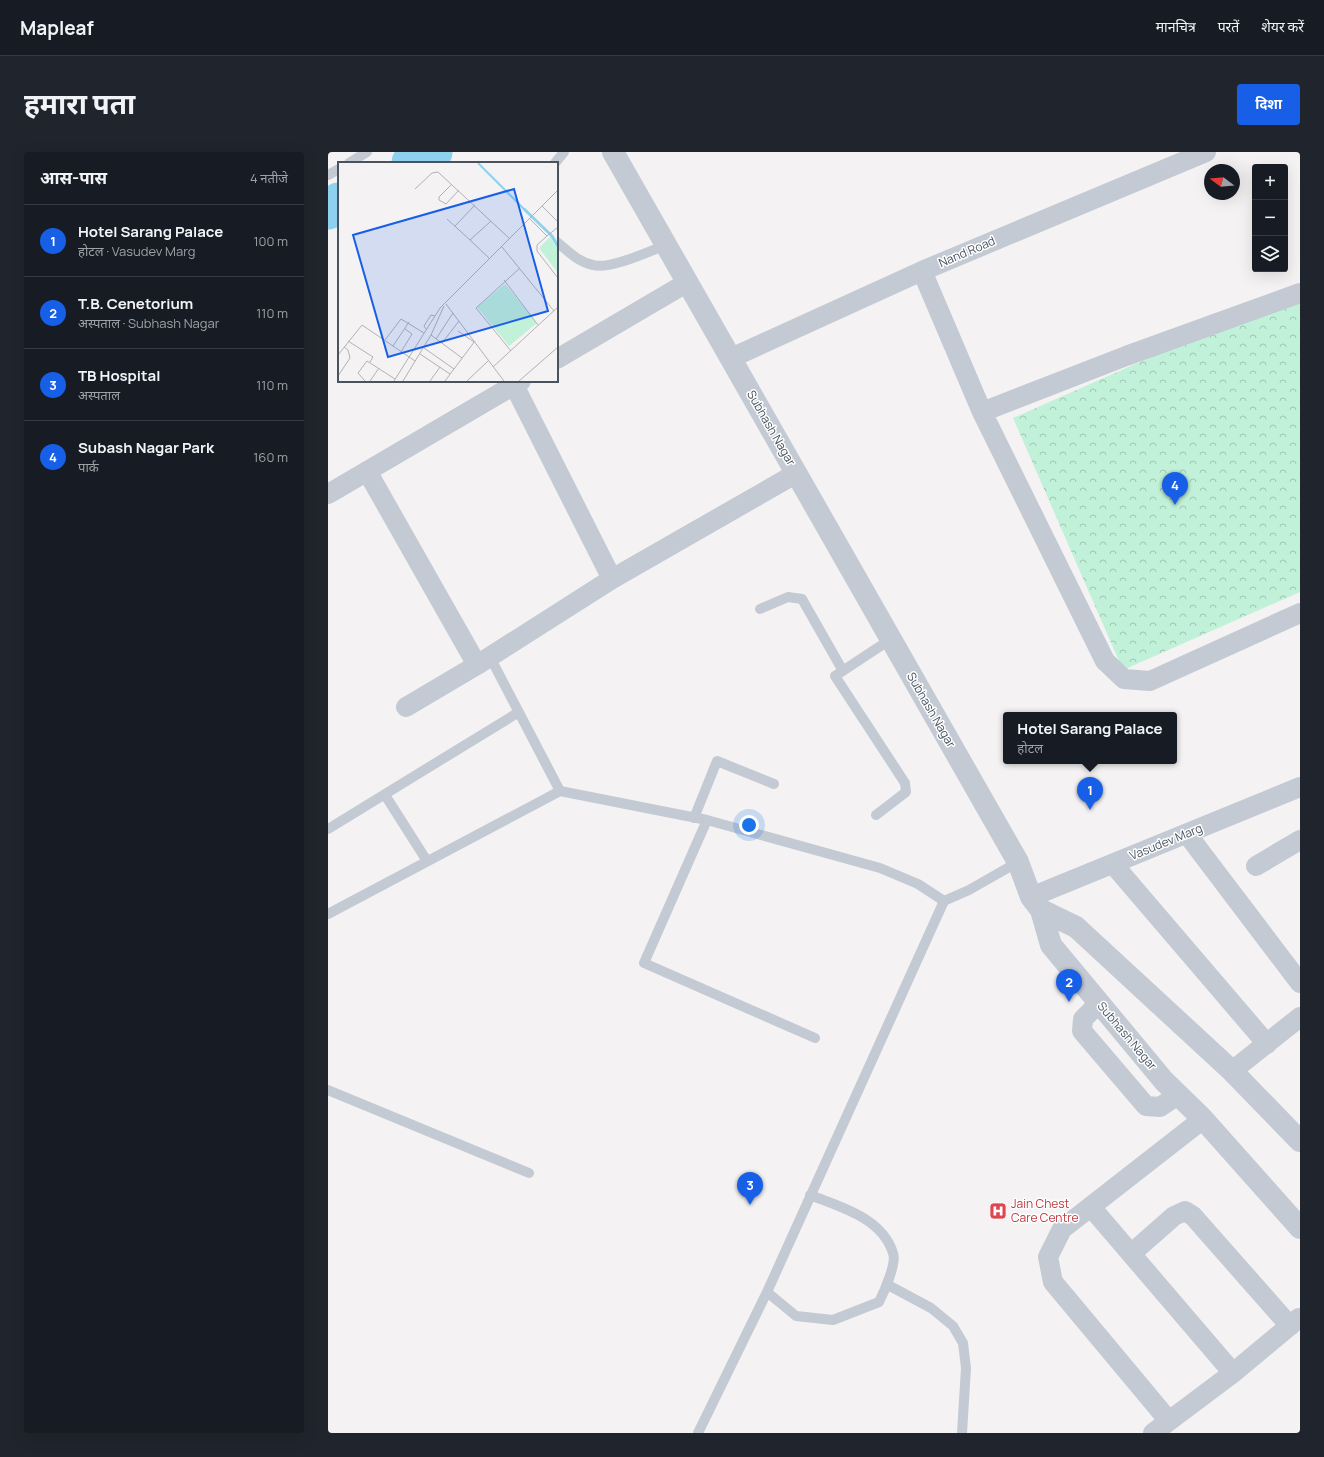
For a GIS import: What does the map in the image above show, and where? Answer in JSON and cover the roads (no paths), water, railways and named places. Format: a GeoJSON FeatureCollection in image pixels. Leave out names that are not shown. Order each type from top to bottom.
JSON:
{"type":"FeatureCollection","features":[{"type":"Feature","properties":{"kind":"street","name":"Subhash Nagar"},"geometry":{"type":"LineString","coordinates":[[613,152],[1018,862],[1036,903],[1051,945],[1178,1095],[1203,1119],[1300,1228]]}},
{"type":"Feature","properties":{"kind":"street","name":"Nand Road"},"geometry":{"type":"LineString","coordinates":[[730,358],[922,271],[1206,152]]}},
{"type":"Feature","properties":{"kind":"street"},"geometry":{"type":"LineString","coordinates":[[922,271],[982,412],[1104,661],[1124,679],[1150,680],[1300,613]]}},
{"type":"Feature","properties":{"kind":"street"},"geometry":{"type":"LineString","coordinates":[[558,358],[688,282]]}},
{"type":"Feature","properties":{"kind":"street"},"geometry":{"type":"LineString","coordinates":[[982,412],[1126,356],[1300,293]]}},
{"type":"Feature","properties":{"kind":"street"},"geometry":{"type":"LineString","coordinates":[[328,494],[517,383],[612,579]]}},
{"type":"Feature","properties":{"kind":"street"},"geometry":{"type":"LineString","coordinates":[[367,471],[484,661]]}},
{"type":"Feature","properties":{"kind":"street"},"geometry":{"type":"LineString","coordinates":[[406,707],[484,661],[612,579],[797,473]]}},
{"type":"Feature","properties":{"kind":"street","name":"Vasudev Marg"},"geometry":{"type":"LineString","coordinates":[[1036,903],[1114,864],[1300,786]]}},
{"type":"Feature","properties":{"kind":"street"},"geometry":{"type":"LineString","coordinates":[[1187,834],[1300,983]]}},
{"type":"Feature","properties":{"kind":"street"},"geometry":{"type":"LineString","coordinates":[[1256,866],[1300,840]]}},
{"type":"Feature","properties":{"kind":"street"},"geometry":{"type":"LineString","coordinates":[[1114,864],[1267,1044]]}},
{"type":"Feature","properties":{"kind":"street"},"geometry":{"type":"LineString","coordinates":[[1036,903],[1076,926],[1232,1071],[1300,1141]]}},
{"type":"Feature","properties":{"kind":"street"},"geometry":{"type":"LineString","coordinates":[[1099,1002],[1083,1019],[1082,1031],[1087,1037],[1146,1106],[1160,1107],[1178,1095]]}},
{"type":"Feature","properties":{"kind":"street"},"geometry":{"type":"LineString","coordinates":[[1232,1071],[1300,1017]]}},
{"type":"Feature","properties":{"kind":"street"},"geometry":{"type":"LineString","coordinates":[[1169,1421],[1053,1282],[1048,1257],[1062,1229],[1203,1119]]}},
{"type":"Feature","properties":{"kind":"street"},"geometry":{"type":"LineString","coordinates":[[1091,1207],[1132,1252],[1233,1373]]}},
{"type":"Feature","properties":{"kind":"street"},"geometry":{"type":"LineString","coordinates":[[1132,1252],[1174,1216],[1185,1211],[1193,1216],[1295,1321],[1233,1373],[1153,1433]]}},
{"type":"Feature","properties":{"kind":"lane"},"geometry":{"type":"LineString","coordinates":[[351,162],[367,152]]}},
{"type":"Feature","properties":{"kind":"lane"},"geometry":{"type":"LineString","coordinates":[[556,162],[564,152]]}},
{"type":"Feature","properties":{"kind":"lane"},"geometry":{"type":"LineString","coordinates":[[328,175],[338,170]]}},
{"type":"Feature","properties":{"kind":"lane"},"geometry":{"type":"LineString","coordinates":[[558,243],[575,257],[593,266],[608,265],[666,245]]}},
{"type":"Feature","properties":{"kind":"lane"},"geometry":{"type":"LineString","coordinates":[[760,609],[788,597],[802,599],[843,671]]}},
{"type":"Feature","properties":{"kind":"lane"},"geometry":{"type":"LineString","coordinates":[[876,815],[906,792],[905,783],[835,676],[891,639]]}},
{"type":"Feature","properties":{"kind":"lane"},"geometry":{"type":"LineString","coordinates":[[484,661],[519,712],[560,791]]}},
{"type":"Feature","properties":{"kind":"lane"},"geometry":{"type":"LineString","coordinates":[[328,829],[519,712]]}},
{"type":"Feature","properties":{"kind":"lane"},"geometry":{"type":"LineString","coordinates":[[694,818],[717,761],[774,784]]}},
{"type":"Feature","properties":{"kind":"lane"},"geometry":{"type":"LineString","coordinates":[[328,914],[560,791],[707,820],[880,868],[918,884],[944,901]]}},
{"type":"Feature","properties":{"kind":"lane"},"geometry":{"type":"LineString","coordinates":[[385,795],[427,861]]}},
{"type":"Feature","properties":{"kind":"lane"},"geometry":{"type":"LineString","coordinates":[[707,820],[644,963],[815,1038]]}},
{"type":"Feature","properties":{"kind":"lane"},"geometry":{"type":"LineString","coordinates":[[698,1433],[767,1292],[944,901],[969,890],[1018,862]]}},
{"type":"Feature","properties":{"kind":"lane"},"geometry":{"type":"LineString","coordinates":[[328,1090],[529,1173]]}},
{"type":"Feature","properties":{"kind":"lane"},"geometry":{"type":"LineString","coordinates":[[767,1292],[796,1316],[833,1320],[879,1302],[888,1285],[894,1254],[881,1230],[855,1213],[810,1195]]}},
{"type":"Feature","properties":{"kind":"lane"},"geometry":{"type":"LineString","coordinates":[[888,1285],[932,1308],[953,1326],[963,1343],[966,1368],[962,1433]]}},
{"type":"Feature","properties":{"kind":"waterway"},"geometry":{"type":"LineString","coordinates":[[414,162],[432,152]]}},
{"type":"Feature","properties":{"kind":"waterway"},"geometry":{"type":"LineString","coordinates":[[328,209],[338,204]]}},
{"type":"Feature","properties":{"kind":"place","name":"Subash Nagar Park"},"geometry":{"type":"Point","coordinates":[1175,505]}},
{"type":"Feature","properties":{"kind":"place","name":"Hotel Sarang Palace"},"geometry":{"type":"Point","coordinates":[1090,810]}},
{"type":"Feature","properties":{"kind":"place","name":"T.B. Cenetorium"},"geometry":{"type":"Point","coordinates":[1069,1002]}},
{"type":"Feature","properties":{"kind":"place","name":"TB Hospital"},"geometry":{"type":"Point","coordinates":[750,1205]}},
{"type":"Feature","properties":{"kind":"place","name":"Jain Chest Care Centre"},"geometry":{"type":"Point","coordinates":[998,1211]}}]}
